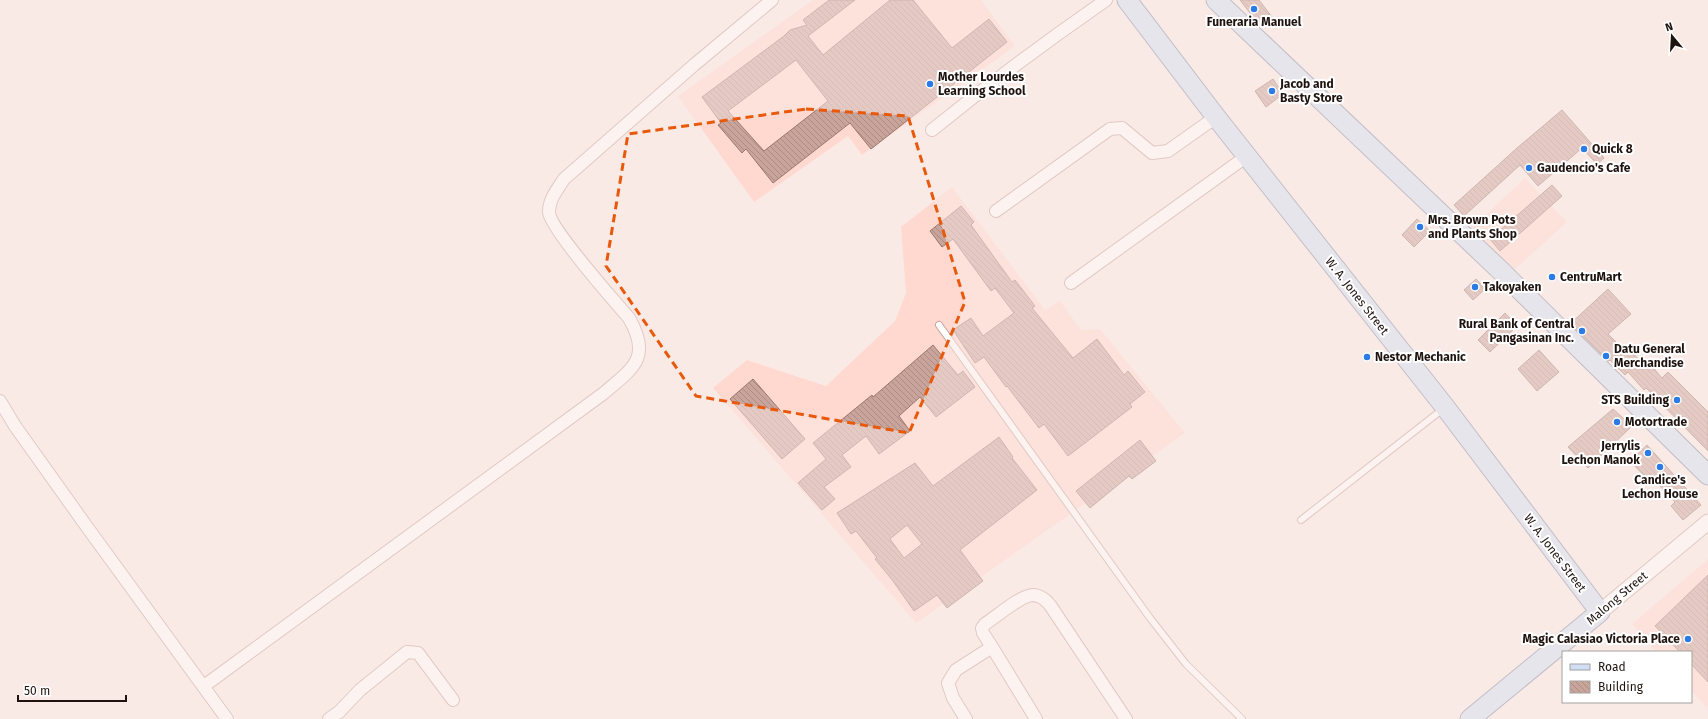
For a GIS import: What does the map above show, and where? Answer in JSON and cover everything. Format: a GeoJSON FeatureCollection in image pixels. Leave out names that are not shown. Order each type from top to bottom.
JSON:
{"type":"FeatureCollection","features":[{"type":"Feature","properties":{"kind":"main road","name":"W. A. Jones Street"},"geometry":{"type":"LineString","coordinates":[[1127,0],[1216,117],[1444,408],[1600,612]]}},
{"type":"Feature","properties":{"kind":"main road"},"geometry":{"type":"LineString","coordinates":[[1216,0],[1502,272],[1708,475]]}},
{"type":"Feature","properties":{"kind":"main road","name":"Malong Street"},"geometry":{"type":"LineString","coordinates":[[1470,719],[1600,612]]}},
{"type":"Feature","properties":{"kind":"street"},"geometry":{"type":"LineString","coordinates":[[204,686],[604,393],[631,369],[638,357],[640,348],[636,330],[629,318],[558,232],[549,214],[550,201],[564,179],[694,65],[772,0]]}},
{"type":"Feature","properties":{"kind":"street"},"geometry":{"type":"LineString","coordinates":[[932,130],[980,91],[1049,39],[1106,0]]}},
{"type":"Feature","properties":{"kind":"street"},"geometry":{"type":"LineString","coordinates":[[996,211],[1110,128],[1122,128],[1152,153],[1160,153],[1173,148],[1216,117]]}},
{"type":"Feature","properties":{"kind":"street"},"geometry":{"type":"LineString","coordinates":[[1071,283],[1248,156]]}},
{"type":"Feature","properties":{"kind":"street"},"geometry":{"type":"LineString","coordinates":[[0,401],[15,426],[87,527],[227,719]]}},
{"type":"Feature","properties":{"kind":"street","name":"Malong Street"},"geometry":{"type":"LineString","coordinates":[[1600,612],[1708,522]]}},
{"type":"Feature","properties":{"kind":"street"},"geometry":{"type":"LineString","coordinates":[[1036,719],[983,633],[982,628],[985,624],[1026,596],[1034,595],[1043,598],[1050,605],[1126,719]]}},
{"type":"Feature","properties":{"kind":"street"},"geometry":{"type":"LineString","coordinates":[[966,719],[952,698],[948,683],[950,677],[956,670],[992,647]]}},
{"type":"Feature","properties":{"kind":"street"},"geometry":{"type":"LineString","coordinates":[[329,719],[339,712],[360,690],[407,652],[418,653],[453,700]]}},
{"type":"Feature","properties":{"kind":"lane"},"geometry":{"type":"LineString","coordinates":[[939,325],[1150,618],[1186,664],[1242,719]]}},
{"type":"Feature","properties":{"kind":"lane"},"geometry":{"type":"LineString","coordinates":[[1301,520],[1444,408]]}},
{"type":"Feature","properties":{"kind":"highlighted area"},"geometry":{"type":"Polygon","coordinates":[[[806,109],[908,116],[965,302],[909,433],[696,396],[606,266],[628,134],[806,109]]]}},
{"type":"Feature","properties":{"kind":"shaded area"},"geometry":{"type":"Polygon","coordinates":[[[813,0],[981,0],[1015,46],[862,155],[848,136],[754,202],[678,96],[813,0]]]}},
{"type":"Feature","properties":{"kind":"shaded area"},"geometry":{"type":"Polygon","coordinates":[[[1525,178],[1567,222],[1513,271],[1472,228],[1525,178]]]}},
{"type":"Feature","properties":{"kind":"shaded area"},"geometry":{"type":"Polygon","coordinates":[[[952,187],[1045,310],[1060,301],[1081,330],[1100,329],[1185,433],[916,623],[713,388],[747,360],[826,386],[895,321],[906,293],[901,227],[952,187]]]}},
{"type":"Feature","properties":{"kind":"shaded area"},"geometry":{"type":"Polygon","coordinates":[[[1708,559],[1708,709],[1692,691],[1692,651],[1656,651],[1632,624],[1708,559]]]}},
{"type":"Feature","properties":{"kind":"building"},"geometry":{"type":"Polygon","coordinates":[[[829,0],[855,0],[808,36],[823,55],[890,0],[913,0],[952,48],[989,19],[1007,42],[871,149],[850,123],[773,183],[746,149],[742,153],[718,125],[721,123],[702,97],[790,30],[807,25],[803,20],[829,0]],[[796,60],[728,111],[764,151],[828,101],[796,60]]]}},
{"type":"Feature","properties":{"kind":"building"},"geometry":{"type":"Polygon","coordinates":[[[1240,0],[1259,0],[1272,17],[1260,26],[1240,0]]]}},
{"type":"Feature","properties":{"kind":"building"},"geometry":{"type":"Polygon","coordinates":[[[1273,79],[1283,94],[1266,107],[1255,91],[1273,79]]]}},
{"type":"Feature","properties":{"kind":"building"},"geometry":{"type":"Polygon","coordinates":[[[1562,110],[1604,158],[1597,164],[1582,148],[1538,186],[1520,165],[1464,216],[1454,205],[1562,110]]]}},
{"type":"Feature","properties":{"kind":"building"},"geometry":{"type":"Polygon","coordinates":[[[1552,185],[1562,196],[1500,251],[1490,239],[1552,185]]]}},
{"type":"Feature","properties":{"kind":"building"},"geometry":{"type":"Polygon","coordinates":[[[961,206],[974,222],[971,225],[1012,282],[1015,280],[1035,306],[1032,308],[1073,358],[1097,339],[1124,375],[1128,371],[1145,392],[1130,404],[1132,407],[1068,456],[1044,424],[1039,428],[984,357],[975,363],[953,330],[971,318],[983,336],[1014,313],[995,288],[991,291],[953,239],[942,247],[930,231],[961,206]]]}},
{"type":"Feature","properties":{"kind":"building"},"geometry":{"type":"Polygon","coordinates":[[[1417,219],[1430,231],[1414,247],[1402,235],[1417,219]]]}},
{"type":"Feature","properties":{"kind":"building"},"geometry":{"type":"Polygon","coordinates":[[[1476,279],[1485,289],[1473,300],[1464,290],[1476,279]]]}},
{"type":"Feature","properties":{"kind":"building"},"geometry":{"type":"Polygon","coordinates":[[[1608,289],[1631,314],[1608,334],[1625,351],[1628,348],[1644,365],[1648,362],[1662,378],[1668,372],[1708,412],[1708,451],[1646,388],[1644,390],[1628,372],[1625,375],[1610,360],[1608,361],[1570,324],[1608,289]]]}},
{"type":"Feature","properties":{"kind":"building"},"geometry":{"type":"Polygon","coordinates":[[[1505,313],[1517,326],[1490,352],[1478,340],[1505,313]]]}},
{"type":"Feature","properties":{"kind":"building"},"geometry":{"type":"Polygon","coordinates":[[[933,345],[958,375],[963,371],[975,387],[936,417],[920,397],[899,416],[910,431],[879,454],[866,436],[842,455],[851,467],[824,487],[835,499],[822,510],[798,483],[826,459],[813,443],[872,395],[873,397],[933,345]]]}},
{"type":"Feature","properties":{"kind":"building"},"geometry":{"type":"Polygon","coordinates":[[[1539,350],[1559,372],[1537,391],[1518,369],[1539,350]]]}},
{"type":"Feature","properties":{"kind":"building"},"geometry":{"type":"Polygon","coordinates":[[[753,379],[805,439],[782,459],[730,399],[753,379]]]}},
{"type":"Feature","properties":{"kind":"building"},"geometry":{"type":"Polygon","coordinates":[[[1613,409],[1632,426],[1588,468],[1568,447],[1613,409]]]}},
{"type":"Feature","properties":{"kind":"building"},"geometry":{"type":"Polygon","coordinates":[[[999,437],[1013,457],[1012,458],[1037,490],[960,550],[983,581],[947,608],[937,595],[914,611],[856,531],[851,534],[837,513],[915,463],[933,486],[999,437]],[[907,525],[890,539],[904,558],[922,544],[907,525]]]}},
{"type":"Feature","properties":{"kind":"building"},"geometry":{"type":"Polygon","coordinates":[[[1140,440],[1156,461],[1132,479],[1129,476],[1090,508],[1076,491],[1140,440]]]}},
{"type":"Feature","properties":{"kind":"building"},"geometry":{"type":"Polygon","coordinates":[[[1647,445],[1701,505],[1683,520],[1671,506],[1675,502],[1657,483],[1654,486],[1630,461],[1647,445]]]}},
{"type":"Feature","properties":{"kind":"building","name":"Magic Calasiao Victoria Place"},"geometry":{"type":"Polygon","coordinates":[[[1708,575],[1708,682],[1692,665],[1692,651],[1679,651],[1655,626],[1708,575]]]}},
{"type":"Feature","properties":{"kind":"place","name":"Funeraria Manuel"},"geometry":{"type":"Point","coordinates":[1254,9]}},
{"type":"Feature","properties":{"kind":"place","name":"Mother Lourdes Learning School"},"geometry":{"type":"Point","coordinates":[930,84]}},
{"type":"Feature","properties":{"kind":"place","name":"Jacob and Basty Store"},"geometry":{"type":"Point","coordinates":[1272,91]}},
{"type":"Feature","properties":{"kind":"place","name":"Quick 8"},"geometry":{"type":"Point","coordinates":[1584,149]}},
{"type":"Feature","properties":{"kind":"place","name":"Gaudencio's Cafe"},"geometry":{"type":"Point","coordinates":[1529,168]}},
{"type":"Feature","properties":{"kind":"place","name":"Mrs. Brown Pots and Plants Shop"},"geometry":{"type":"Point","coordinates":[1420,227]}},
{"type":"Feature","properties":{"kind":"place","name":"CentruMart"},"geometry":{"type":"Point","coordinates":[1552,277]}},
{"type":"Feature","properties":{"kind":"place","name":"Takoyaken"},"geometry":{"type":"Point","coordinates":[1475,287]}},
{"type":"Feature","properties":{"kind":"place","name":"Rural Bank of Central Pangasinan Inc."},"geometry":{"type":"Point","coordinates":[1582,331]}},
{"type":"Feature","properties":{"kind":"place","name":"Datu General Merchandise"},"geometry":{"type":"Point","coordinates":[1606,356]}},
{"type":"Feature","properties":{"kind":"place","name":"Nestor Mechanic"},"geometry":{"type":"Point","coordinates":[1367,357]}},
{"type":"Feature","properties":{"kind":"place","name":"STS Building"},"geometry":{"type":"Point","coordinates":[1677,400]}},
{"type":"Feature","properties":{"kind":"place","name":"Motortrade"},"geometry":{"type":"Point","coordinates":[1617,422]}},
{"type":"Feature","properties":{"kind":"place","name":"Jerrylis Lechon Manok"},"geometry":{"type":"Point","coordinates":[1648,453]}},
{"type":"Feature","properties":{"kind":"place","name":"Candice's Lechon House"},"geometry":{"type":"Point","coordinates":[1660,467]}},
{"type":"Feature","properties":{"kind":"place","name":"Magic Calasiao Victoria Place"},"geometry":{"type":"Point","coordinates":[1688,639]}}]}
